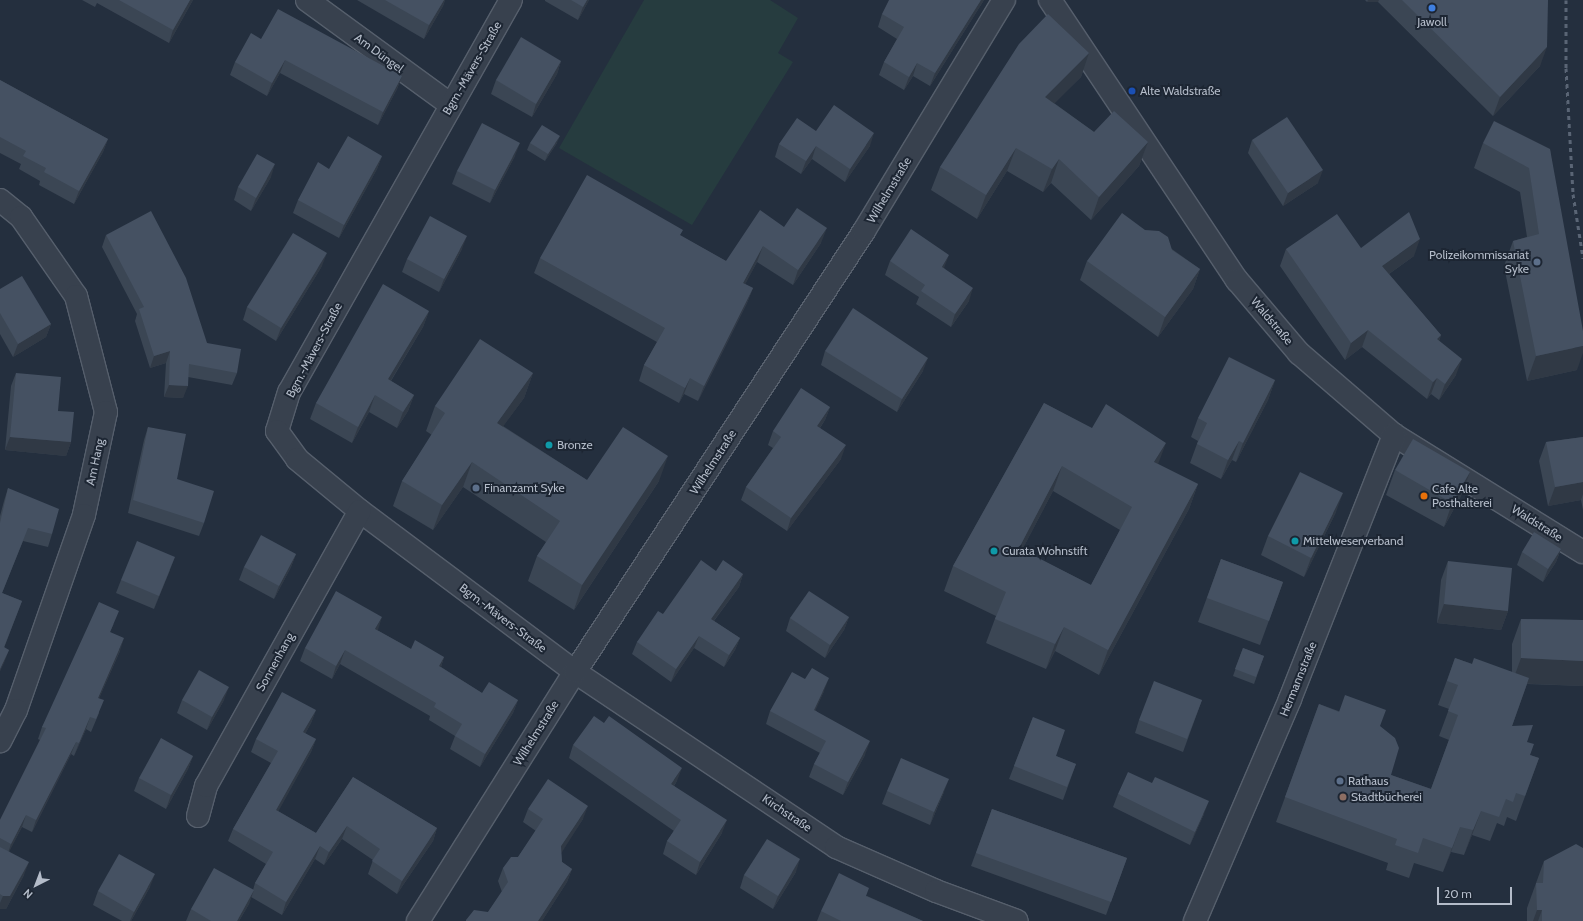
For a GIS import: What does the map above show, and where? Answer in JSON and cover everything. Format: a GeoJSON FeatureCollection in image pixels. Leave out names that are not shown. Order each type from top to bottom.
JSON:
{"type":"FeatureCollection","features":[{"type":"Feature","properties":{"kind":"street","name":"Am Düngel"},"geometry":{"type":"LineString","coordinates":[[307,0],[451,105]]}},
{"type":"Feature","properties":{"kind":"street","name":"Bgm.-Mävers-Straße"},"geometry":{"type":"LineString","coordinates":[[511,0],[289,392],[277,431],[297,459],[360,511],[575,672]]}},
{"type":"Feature","properties":{"kind":"street","name":"Wilhelmstraße"},"geometry":{"type":"LineString","coordinates":[[418,921],[575,672],[864,231],[1004,0]]}},
{"type":"Feature","properties":{"kind":"street","name":"Waldstraße"},"geometry":{"type":"LineString","coordinates":[[1050,0],[1237,280],[1299,354],[1394,435],[1583,552]]}},
{"type":"Feature","properties":{"kind":"street","name":"Am Hang"},"geometry":{"type":"LineString","coordinates":[[0,200],[21,217],[76,296],[106,412],[84,515],[16,710],[0,740]]}},
{"type":"Feature","properties":{"kind":"street","name":"Hermannstraße"},"geometry":{"type":"LineString","coordinates":[[1195,921],[1290,699],[1394,435]]}},
{"type":"Feature","properties":{"kind":"street","name":"Sonnenhang"},"geometry":{"type":"LineString","coordinates":[[198,816],[206,786],[360,511]]}},
{"type":"Feature","properties":{"kind":"street","name":"Kirchstraße"},"geometry":{"type":"LineString","coordinates":[[575,672],[836,847],[936,891],[1017,921]]}},
{"type":"Feature","properties":{"kind":"green space"},"geometry":{"type":"Polygon","coordinates":[[[644,0],[770,0],[798,18],[778,53],[793,62],[692,225],[559,148],[644,0]]]}},
{"type":"Feature","properties":{"kind":"building"},"geometry":{"type":"Polygon","coordinates":[[[119,0],[190,0],[173,30],[119,0]]]}},
{"type":"Feature","properties":{"kind":"building"},"geometry":{"type":"Polygon","coordinates":[[[385,0],[444,0],[429,25],[385,0]]]}},
{"type":"Feature","properties":{"kind":"building"},"geometry":{"type":"Polygon","coordinates":[[[571,0],[587,0],[583,7],[571,0]]]}},
{"type":"Feature","properties":{"kind":"building"},"geometry":{"type":"Polygon","coordinates":[[[889,0],[981,0],[935,73],[917,63],[909,77],[884,62],[904,27],[882,14],[889,0]]]}},
{"type":"Feature","properties":{"kind":"building"},"geometry":{"type":"Polygon","coordinates":[[[1402,0],[1548,0],[1547,47],[1500,97],[1402,0]]]}},
{"type":"Feature","properties":{"kind":"building"},"geometry":{"type":"Polygon","coordinates":[[[278,9],[402,76],[383,112],[285,60],[272,83],[235,62],[251,33],[261,39],[278,9]]]}},
{"type":"Feature","properties":{"kind":"building"},"geometry":{"type":"Polygon","coordinates":[[[1048,14],[1089,53],[1045,97],[1094,132],[1114,111],[1148,142],[1099,197],[1059,159],[1052,169],[1016,148],[986,195],[940,167],[1019,44],[1048,14]]]}},
{"type":"Feature","properties":{"kind":"building"},"geometry":{"type":"Polygon","coordinates":[[[521,37],[561,61],[536,104],[496,80],[521,37]]]}},
{"type":"Feature","properties":{"kind":"building"},"geometry":{"type":"Polygon","coordinates":[[[0,80],[108,139],[79,191],[44,172],[46,168],[23,156],[26,151],[0,137],[0,80]]]}},
{"type":"Feature","properties":{"kind":"building"},"geometry":{"type":"Polygon","coordinates":[[[834,105],[874,133],[850,169],[816,146],[806,161],[779,144],[797,118],[816,131],[834,105]]]}},
{"type":"Feature","properties":{"kind":"building"},"geometry":{"type":"Polygon","coordinates":[[[1287,117],[1323,170],[1288,193],[1252,140],[1287,117]]]}},
{"type":"Feature","properties":{"kind":"building"},"geometry":{"type":"Polygon","coordinates":[[[1494,121],[1550,149],[1583,331],[1583,346],[1536,356],[1513,241],[1539,234],[1529,168],[1483,143],[1494,121]]]}},
{"type":"Feature","properties":{"kind":"building"},"geometry":{"type":"Polygon","coordinates":[[[482,123],[520,143],[495,190],[457,171],[482,123]]]}},
{"type":"Feature","properties":{"kind":"building"},"geometry":{"type":"Polygon","coordinates":[[[542,125],[560,136],[548,154],[530,143],[542,125]]]}},
{"type":"Feature","properties":{"kind":"building"},"geometry":{"type":"Polygon","coordinates":[[[348,136],[382,156],[344,225],[298,200],[318,162],[329,169],[348,136]]]}},
{"type":"Feature","properties":{"kind":"building"},"geometry":{"type":"Polygon","coordinates":[[[257,154],[275,164],[256,198],[238,187],[257,154]]]}},
{"type":"Feature","properties":{"kind":"building"},"geometry":{"type":"Polygon","coordinates":[[[587,175],[683,230],[680,235],[726,261],[760,210],[784,227],[797,208],[827,228],[798,270],[763,246],[743,283],[753,288],[704,386],[690,378],[685,388],[644,365],[665,328],[540,258],[587,175]]]}},
{"type":"Feature","properties":{"kind":"building"},"geometry":{"type":"Polygon","coordinates":[[[151,211],[186,278],[207,343],[241,349],[237,373],[189,364],[188,386],[169,385],[170,351],[154,356],[139,309],[144,307],[106,235],[151,211]]]}},
{"type":"Feature","properties":{"kind":"building"},"geometry":{"type":"Polygon","coordinates":[[[1409,212],[1420,239],[1382,266],[1441,335],[1437,339],[1462,359],[1445,384],[1437,378],[1433,382],[1368,330],[1351,343],[1286,249],[1337,214],[1361,248],[1409,212]]]}},
{"type":"Feature","properties":{"kind":"building"},"geometry":{"type":"Polygon","coordinates":[[[1122,213],[1145,230],[1159,231],[1168,237],[1172,250],[1200,269],[1165,317],[1087,261],[1122,213]]]}},
{"type":"Feature","properties":{"kind":"building"},"geometry":{"type":"Polygon","coordinates":[[[430,216],[467,236],[444,279],[407,259],[430,216]]]}},
{"type":"Feature","properties":{"kind":"building"},"geometry":{"type":"Polygon","coordinates":[[[911,229],[949,255],[942,267],[973,288],[955,314],[921,291],[925,285],[890,261],[911,229]]]}},
{"type":"Feature","properties":{"kind":"building"},"geometry":{"type":"Polygon","coordinates":[[[293,233],[327,253],[281,328],[247,307],[293,233]]]}},
{"type":"Feature","properties":{"kind":"building"},"geometry":{"type":"Polygon","coordinates":[[[22,276],[51,324],[18,344],[0,313],[0,289],[22,276]]]}},
{"type":"Feature","properties":{"kind":"building"},"geometry":{"type":"Polygon","coordinates":[[[383,284],[429,311],[388,379],[414,395],[403,412],[375,395],[358,427],[316,403],[383,284]]]}},
{"type":"Feature","properties":{"kind":"building"},"geometry":{"type":"Polygon","coordinates":[[[853,308],[928,358],[902,399],[825,351],[853,308]]]}},
{"type":"Feature","properties":{"kind":"building","name":"Finanzamt Syke"},"geometry":{"type":"Polygon","coordinates":[[[480,339],[533,373],[497,423],[587,480],[623,427],[668,456],[582,585],[537,556],[560,521],[472,462],[442,505],[402,481],[445,413],[435,406],[480,339]]]}},
{"type":"Feature","properties":{"kind":"building"},"geometry":{"type":"Polygon","coordinates":[[[1229,357],[1275,380],[1243,443],[1239,441],[1228,460],[1197,444],[1207,423],[1198,418],[1229,357]]]}},
{"type":"Feature","properties":{"kind":"building"},"geometry":{"type":"Polygon","coordinates":[[[16,373],[61,377],[58,411],[74,412],[71,442],[10,437],[16,373]]]}},
{"type":"Feature","properties":{"kind":"building"},"geometry":{"type":"Polygon","coordinates":[[[801,388],[830,407],[817,426],[846,445],[791,518],[746,487],[781,437],[773,431],[801,388]]]}},
{"type":"Feature","properties":{"kind":"building","name":"Curata Wohnstift"},"geometry":{"type":"Polygon","coordinates":[[[1044,403],[1092,428],[1106,404],[1166,443],[1154,462],[1198,484],[1108,650],[1064,627],[1055,644],[995,619],[1006,592],[953,566],[1044,403]],[[1062,466],[1019,548],[1091,585],[1132,507],[1062,466]]]}},
{"type":"Feature","properties":{"kind":"building"},"geometry":{"type":"Polygon","coordinates":[[[148,427],[186,434],[177,479],[214,491],[204,523],[133,500],[148,427]]]}},
{"type":"Feature","properties":{"kind":"building"},"geometry":{"type":"Polygon","coordinates":[[[1583,437],[1583,482],[1555,487],[1546,442],[1583,437]]]}},
{"type":"Feature","properties":{"kind":"building"},"geometry":{"type":"Polygon","coordinates":[[[1413,439],[1470,472],[1452,503],[1395,470],[1413,439]]]}},
{"type":"Feature","properties":{"kind":"building","name":"Mittelweserverband"},"geometry":{"type":"Polygon","coordinates":[[[1300,472],[1343,493],[1311,558],[1268,536],[1300,472]]]}},
{"type":"Feature","properties":{"kind":"building"},"geometry":{"type":"Polygon","coordinates":[[[8,488],[59,509],[52,534],[28,528],[2,593],[22,601],[4,647],[9,650],[0,669],[0,523],[8,488]]]}},
{"type":"Feature","properties":{"kind":"building"},"geometry":{"type":"Polygon","coordinates":[[[1534,532],[1561,549],[1548,569],[1522,552],[1534,532]]]}},
{"type":"Feature","properties":{"kind":"building"},"geometry":{"type":"Polygon","coordinates":[[[261,535],[296,554],[279,586],[244,567],[261,535]]]}},
{"type":"Feature","properties":{"kind":"building"},"geometry":{"type":"Polygon","coordinates":[[[137,541],[175,557],[159,596],[121,580],[137,541]]]}},
{"type":"Feature","properties":{"kind":"building"},"geometry":{"type":"Polygon","coordinates":[[[1221,559],[1283,582],[1269,621],[1207,598],[1221,559]]]}},
{"type":"Feature","properties":{"kind":"building"},"geometry":{"type":"Polygon","coordinates":[[[701,560],[716,571],[723,560],[743,574],[711,619],[740,638],[729,655],[699,636],[676,669],[637,642],[658,611],[663,614],[701,560]]]}},
{"type":"Feature","properties":{"kind":"building"},"geometry":{"type":"Polygon","coordinates":[[[1448,561],[1512,568],[1508,611],[1444,604],[1448,561]]]}},
{"type":"Feature","properties":{"kind":"building"},"geometry":{"type":"Polygon","coordinates":[[[336,591],[382,617],[375,629],[411,649],[415,640],[444,657],[439,666],[482,693],[489,682],[518,700],[485,754],[455,736],[462,724],[434,707],[436,703],[345,650],[336,666],[305,648],[336,591]]]}},
{"type":"Feature","properties":{"kind":"building"},"geometry":{"type":"Polygon","coordinates":[[[809,591],[849,617],[830,645],[790,618],[809,591]]]}},
{"type":"Feature","properties":{"kind":"building"},"geometry":{"type":"Polygon","coordinates":[[[99,602],[119,611],[110,632],[124,638],[98,698],[104,700],[96,719],[90,717],[79,743],[76,742],[36,820],[26,815],[11,844],[0,838],[0,820],[46,728],[42,727],[99,602]]]}},
{"type":"Feature","properties":{"kind":"building"},"geometry":{"type":"Polygon","coordinates":[[[1521,619],[1583,620],[1583,661],[1521,658],[1521,619]]]}},
{"type":"Feature","properties":{"kind":"building"},"geometry":{"type":"Polygon","coordinates":[[[1243,648],[1264,656],[1256,677],[1235,669],[1243,648]]]}},
{"type":"Feature","properties":{"kind":"building","name":"Rathaus"},"geometry":{"type":"Polygon","coordinates":[[[1455,658],[1472,664],[1474,658],[1529,678],[1512,726],[1533,725],[1527,742],[1534,744],[1530,755],[1539,758],[1525,796],[1516,793],[1513,802],[1506,799],[1499,817],[1481,811],[1473,830],[1460,827],[1452,848],[1423,838],[1418,853],[1395,845],[1397,839],[1285,797],[1319,704],[1339,712],[1345,695],[1386,710],[1380,726],[1395,738],[1399,748],[1391,775],[1431,789],[1458,715],[1448,711],[1458,685],[1447,681],[1455,658]]]}},
{"type":"Feature","properties":{"kind":"building"},"geometry":{"type":"Polygon","coordinates":[[[812,668],[829,678],[814,710],[870,741],[848,782],[814,764],[826,741],[770,711],[792,672],[805,679],[812,668]]]}},
{"type":"Feature","properties":{"kind":"building"},"geometry":{"type":"Polygon","coordinates":[[[199,670],[229,687],[212,717],[182,700],[199,670]]]}},
{"type":"Feature","properties":{"kind":"building"},"geometry":{"type":"Polygon","coordinates":[[[1154,681],[1202,700],[1187,739],[1139,720],[1154,681]]]}},
{"type":"Feature","properties":{"kind":"building"},"geometry":{"type":"Polygon","coordinates":[[[282,692],[316,710],[303,732],[316,739],[276,810],[316,833],[353,777],[437,828],[402,881],[372,861],[380,849],[347,826],[329,852],[320,846],[286,902],[255,883],[273,852],[233,829],[278,751],[256,739],[282,692]]]}},
{"type":"Feature","properties":{"kind":"building"},"geometry":{"type":"Polygon","coordinates":[[[594,716],[604,723],[609,716],[682,768],[671,784],[727,820],[700,862],[667,841],[681,820],[573,745],[594,716]]]}},
{"type":"Feature","properties":{"kind":"building"},"geometry":{"type":"Polygon","coordinates":[[[1033,717],[1065,730],[1056,756],[1076,764],[1067,787],[1014,766],[1033,717]]]}},
{"type":"Feature","properties":{"kind":"building"},"geometry":{"type":"Polygon","coordinates":[[[161,738],[193,756],[171,795],[139,778],[161,738]]]}},
{"type":"Feature","properties":{"kind":"building"},"geometry":{"type":"Polygon","coordinates":[[[901,758],[949,779],[934,812],[887,791],[901,758]]]}},
{"type":"Feature","properties":{"kind":"building"},"geometry":{"type":"Polygon","coordinates":[[[1128,772],[1152,783],[1155,777],[1209,801],[1195,832],[1118,794],[1128,772]]]}},
{"type":"Feature","properties":{"kind":"building"},"geometry":{"type":"Polygon","coordinates":[[[548,779],[588,806],[561,846],[562,862],[572,869],[538,921],[466,921],[474,910],[488,912],[508,882],[503,868],[511,857],[518,857],[543,819],[528,809],[548,779]]]}},
{"type":"Feature","properties":{"kind":"building"},"geometry":{"type":"Polygon","coordinates":[[[992,809],[1127,858],[1111,902],[976,853],[992,809]]]}},
{"type":"Feature","properties":{"kind":"building"},"geometry":{"type":"Polygon","coordinates":[[[767,839],[800,859],[778,896],[744,875],[767,839]]]}},
{"type":"Feature","properties":{"kind":"building"},"geometry":{"type":"Polygon","coordinates":[[[1576,844],[1583,848],[1583,921],[1542,921],[1542,910],[1537,910],[1536,883],[1543,883],[1544,861],[1576,844]]]}},
{"type":"Feature","properties":{"kind":"building"},"geometry":{"type":"Polygon","coordinates":[[[0,847],[29,862],[10,896],[3,896],[0,894],[0,847]]]}},
{"type":"Feature","properties":{"kind":"building"},"geometry":{"type":"Polygon","coordinates":[[[119,854],[155,874],[134,912],[98,891],[119,854]]]}},
{"type":"Feature","properties":{"kind":"building"},"geometry":{"type":"Polygon","coordinates":[[[214,868],[254,890],[237,921],[211,921],[191,909],[214,868]]]}},
{"type":"Feature","properties":{"kind":"building"},"geometry":{"type":"Polygon","coordinates":[[[839,873],[869,888],[866,896],[923,921],[841,921],[821,911],[839,873]]]}},
{"type":"Feature","properties":{"kind":"railway"},"geometry":{"type":"LineString","coordinates":[[1566,0],[1566,68],[1573,194],[1583,258]]}},
{"type":"Feature","properties":{"kind":"place","name":"Jawoll"},"geometry":{"type":"Point","coordinates":[1432,8]}},
{"type":"Feature","properties":{"kind":"place","name":"Alte Waldstraße"},"geometry":{"type":"Point","coordinates":[1132,91]}},
{"type":"Feature","properties":{"kind":"place","name":"Polizeikommissariat Syke"},"geometry":{"type":"Point","coordinates":[1537,262]}},
{"type":"Feature","properties":{"kind":"place","name":"Bronze"},"geometry":{"type":"Point","coordinates":[549,445]}},
{"type":"Feature","properties":{"kind":"place","name":"Finanzamt Syke"},"geometry":{"type":"Point","coordinates":[476,488]}},
{"type":"Feature","properties":{"kind":"place","name":"Cafe Alte Posthalterei"},"geometry":{"type":"Point","coordinates":[1424,496]}},
{"type":"Feature","properties":{"kind":"place","name":"Mittelweserverband"},"geometry":{"type":"Point","coordinates":[1295,541]}},
{"type":"Feature","properties":{"kind":"place","name":"Curata Wohnstift"},"geometry":{"type":"Point","coordinates":[994,551]}},
{"type":"Feature","properties":{"kind":"place","name":"Rathaus"},"geometry":{"type":"Point","coordinates":[1340,781]}},
{"type":"Feature","properties":{"kind":"place","name":"Stadtbücherei"},"geometry":{"type":"Point","coordinates":[1343,797]}}]}
